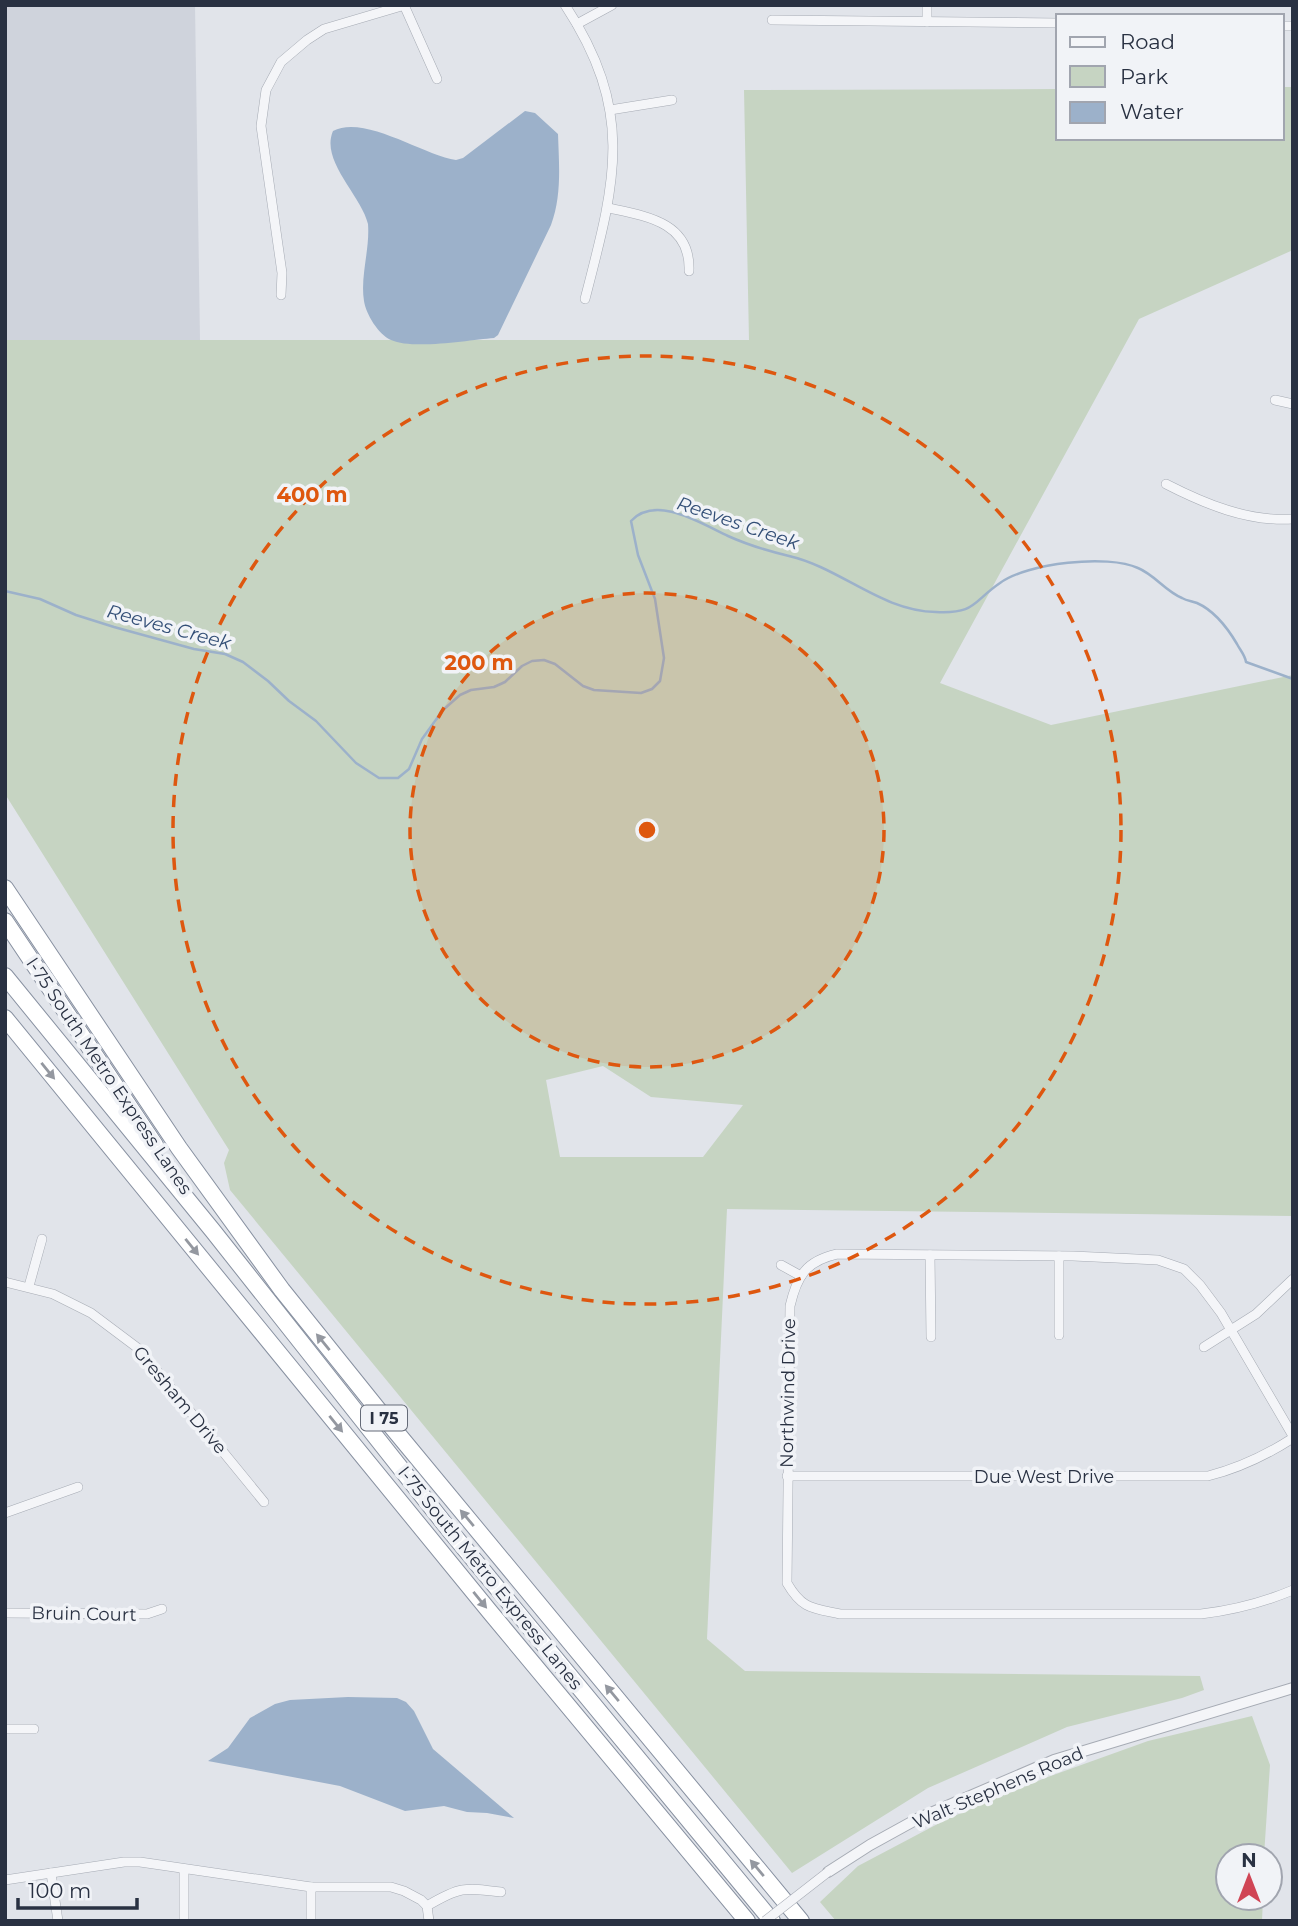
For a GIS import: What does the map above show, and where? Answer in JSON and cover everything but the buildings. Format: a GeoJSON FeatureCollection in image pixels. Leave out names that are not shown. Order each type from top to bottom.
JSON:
{"type":"FeatureCollection","features":[{"type":"Feature","properties":{"kind":"highway","name":"I 75"},"geometry":{"type":"LineString","coordinates":[[5,888],[179,1147],[282,1290],[400,1438],[801,1921]]}},
{"type":"Feature","properties":{"kind":"highway","name":"I-75 South Metro Express Lanes"},"geometry":{"type":"LineString","coordinates":[[5,921],[213,1231]]}},
{"type":"Feature","properties":{"kind":"highway","name":"I-75 South Metro Express Lanes"},"geometry":{"type":"LineString","coordinates":[[5,976],[213,1231],[451,1532],[772,1921]]}},
{"type":"Feature","properties":{"kind":"highway","name":"I 75"},"geometry":{"type":"LineString","coordinates":[[5,1018],[490,1612],[747,1921]]}},
{"type":"Feature","properties":{"kind":"street"},"geometry":{"type":"LineString","coordinates":[[281,295],[282,273],[261,125],[266,90],[281,62],[324,29],[405,5],[437,79]]}},
{"type":"Feature","properties":{"kind":"street"},"geometry":{"type":"LineString","coordinates":[[565,5],[593,52],[610,110],[614,162],[608,208],[585,299]]}},
{"type":"Feature","properties":{"kind":"street"},"geometry":{"type":"LineString","coordinates":[[578,24],[612,5]]}},
{"type":"Feature","properties":{"kind":"street"},"geometry":{"type":"LineString","coordinates":[[927,5],[927,22]]}},
{"type":"Feature","properties":{"kind":"street"},"geometry":{"type":"LineString","coordinates":[[772,20],[1056,23]]}},
{"type":"Feature","properties":{"kind":"street"},"geometry":{"type":"LineString","coordinates":[[610,110],[671,100]]}},
{"type":"Feature","properties":{"kind":"street"},"geometry":{"type":"LineString","coordinates":[[608,208],[654,218],[677,233],[690,256],[689,271]]}},
{"type":"Feature","properties":{"kind":"street"},"geometry":{"type":"LineString","coordinates":[[1275,400],[1293,404]]}},
{"type":"Feature","properties":{"kind":"street"},"geometry":{"type":"LineString","coordinates":[[1166,484],[1252,518],[1293,519]]}},
{"type":"Feature","properties":{"kind":"street"},"geometry":{"type":"LineString","coordinates":[[29,1286],[42,1238]]}},
{"type":"Feature","properties":{"kind":"street"},"geometry":{"type":"LineString","coordinates":[[781,1265],[801,1276],[820,1258],[837,1254],[1059,1256],[1158,1260],[1184,1269],[1200,1285],[1232,1331],[1293,1437]]}},
{"type":"Feature","properties":{"kind":"street"},"geometry":{"type":"LineString","coordinates":[[930,1255],[931,1337]]}},
{"type":"Feature","properties":{"kind":"street"},"geometry":{"type":"LineString","coordinates":[[1059,1256],[1059,1335]]}},
{"type":"Feature","properties":{"kind":"street","name":"Northwind Drive"},"geometry":{"type":"LineString","coordinates":[[801,1276],[795,1286],[790,1306],[787,1583],[795,1599],[811,1607],[840,1614],[1201,1614],[1236,1610],[1293,1590]]}},
{"type":"Feature","properties":{"kind":"street"},"geometry":{"type":"LineString","coordinates":[[1204,1347],[1256,1314],[1293,1279]]}},
{"type":"Feature","properties":{"kind":"street","name":"Gresham Drive"},"geometry":{"type":"LineString","coordinates":[[5,1282],[53,1294],[91,1313],[139,1349],[264,1502]]}},
{"type":"Feature","properties":{"kind":"street","name":"Due West Drive"},"geometry":{"type":"LineString","coordinates":[[787,1476],[1208,1476],[1233,1470],[1266,1455],[1293,1437]]}},
{"type":"Feature","properties":{"kind":"street"},"geometry":{"type":"LineString","coordinates":[[5,1513],[78,1488]]}},
{"type":"Feature","properties":{"kind":"street","name":"Bruin Court"},"geometry":{"type":"LineString","coordinates":[[5,1612],[147,1614],[162,1609]]}},
{"type":"Feature","properties":{"kind":"street","name":"Walt Stephens Road"},"geometry":{"type":"LineString","coordinates":[[765,1921],[828,1872],[919,1818],[1054,1760],[1293,1688]]}},
{"type":"Feature","properties":{"kind":"street"},"geometry":{"type":"LineString","coordinates":[[5,1729],[34,1729]]}},
{"type":"Feature","properties":{"kind":"street"},"geometry":{"type":"LineString","coordinates":[[5,1881],[51,1872],[141,1862],[311,1887],[391,1887],[412,1895],[426,1906],[429,1921]]}},
{"type":"Feature","properties":{"kind":"street"},"geometry":{"type":"LineString","coordinates":[[184,1870],[184,1921]]}},
{"type":"Feature","properties":{"kind":"street"},"geometry":{"type":"LineString","coordinates":[[51,1872],[58,1921]]}},
{"type":"Feature","properties":{"kind":"street"},"geometry":{"type":"LineString","coordinates":[[311,1887],[311,1921]]}},
{"type":"Feature","properties":{"kind":"street"},"geometry":{"type":"LineString","coordinates":[[426,1906],[451,1891],[465,1889],[501,1892]]}},
{"type":"Feature","properties":{"kind":"shaded area"},"geometry":{"type":"Polygon","coordinates":[[[5,5],[195,5],[200,340],[5,340],[5,5]]]}},
{"type":"Feature","properties":{"kind":"green space"},"geometry":{"type":"Polygon","coordinates":[[[1284,87],[1293,87],[1293,250],[1139,319],[940,683],[1051,725],[1293,675],[1293,1216],[727,1209],[707,1639],[745,1671],[1200,1676],[1204,1690],[1067,1727],[928,1788],[792,1873],[230,1190],[224,1163],[229,1150],[5,794],[5,340],[749,340],[744,90],[1056,89],[1056,140],[1284,140],[1284,87]],[[603,1066],[546,1080],[560,1157],[703,1157],[743,1105],[651,1097],[603,1066]]]}},
{"type":"Feature","properties":{"kind":"green space"},"geometry":{"type":"Polygon","coordinates":[[[1252,1716],[1270,1765],[1265,1842],[1214,1842],[1214,1912],[1262,1912],[1262,1921],[836,1921],[820,1902],[858,1866],[947,1819],[1045,1778],[1148,1741],[1252,1716]]]}},
{"type":"Feature","properties":{"kind":"water"},"geometry":{"type":"Polygon","coordinates":[[[525,111],[535,113],[558,134],[558,191],[551,225],[498,335],[494,338],[427,344],[401,343],[386,337],[373,323],[365,306],[363,282],[368,224],[332,154],[330,142],[333,131],[346,127],[377,131],[456,160],[463,158],[525,111]]]}},
{"type":"Feature","properties":{"kind":"water"},"geometry":{"type":"Polygon","coordinates":[[[397,1698],[406,1702],[414,1711],[433,1749],[514,1818],[444,1806],[405,1811],[340,1786],[208,1761],[228,1748],[250,1718],[275,1704],[290,1700],[397,1698]]]}},
{"type":"Feature","properties":{"kind":"waterway","name":"Reeves Creek"},"geometry":{"type":"LineString","coordinates":[[5,591],[40,599],[76,615],[114,627],[194,649],[225,654],[243,662],[316,721],[356,763],[379,778],[398,778],[409,769],[422,739],[443,710],[460,695],[505,682],[522,666],[532,661],[544,660],[555,664],[583,686],[594,690],[641,693],[652,689],[660,681],[664,658],[655,599],[638,555],[631,521],[641,513],[653,510],[679,514],[743,542],[808,562],[879,597],[916,610],[949,612],[966,609],[1000,583],[1029,570],[1088,561],[1125,564],[1144,571],[1176,595],[1209,610],[1229,632],[1246,662],[1293,679]]}}]}
